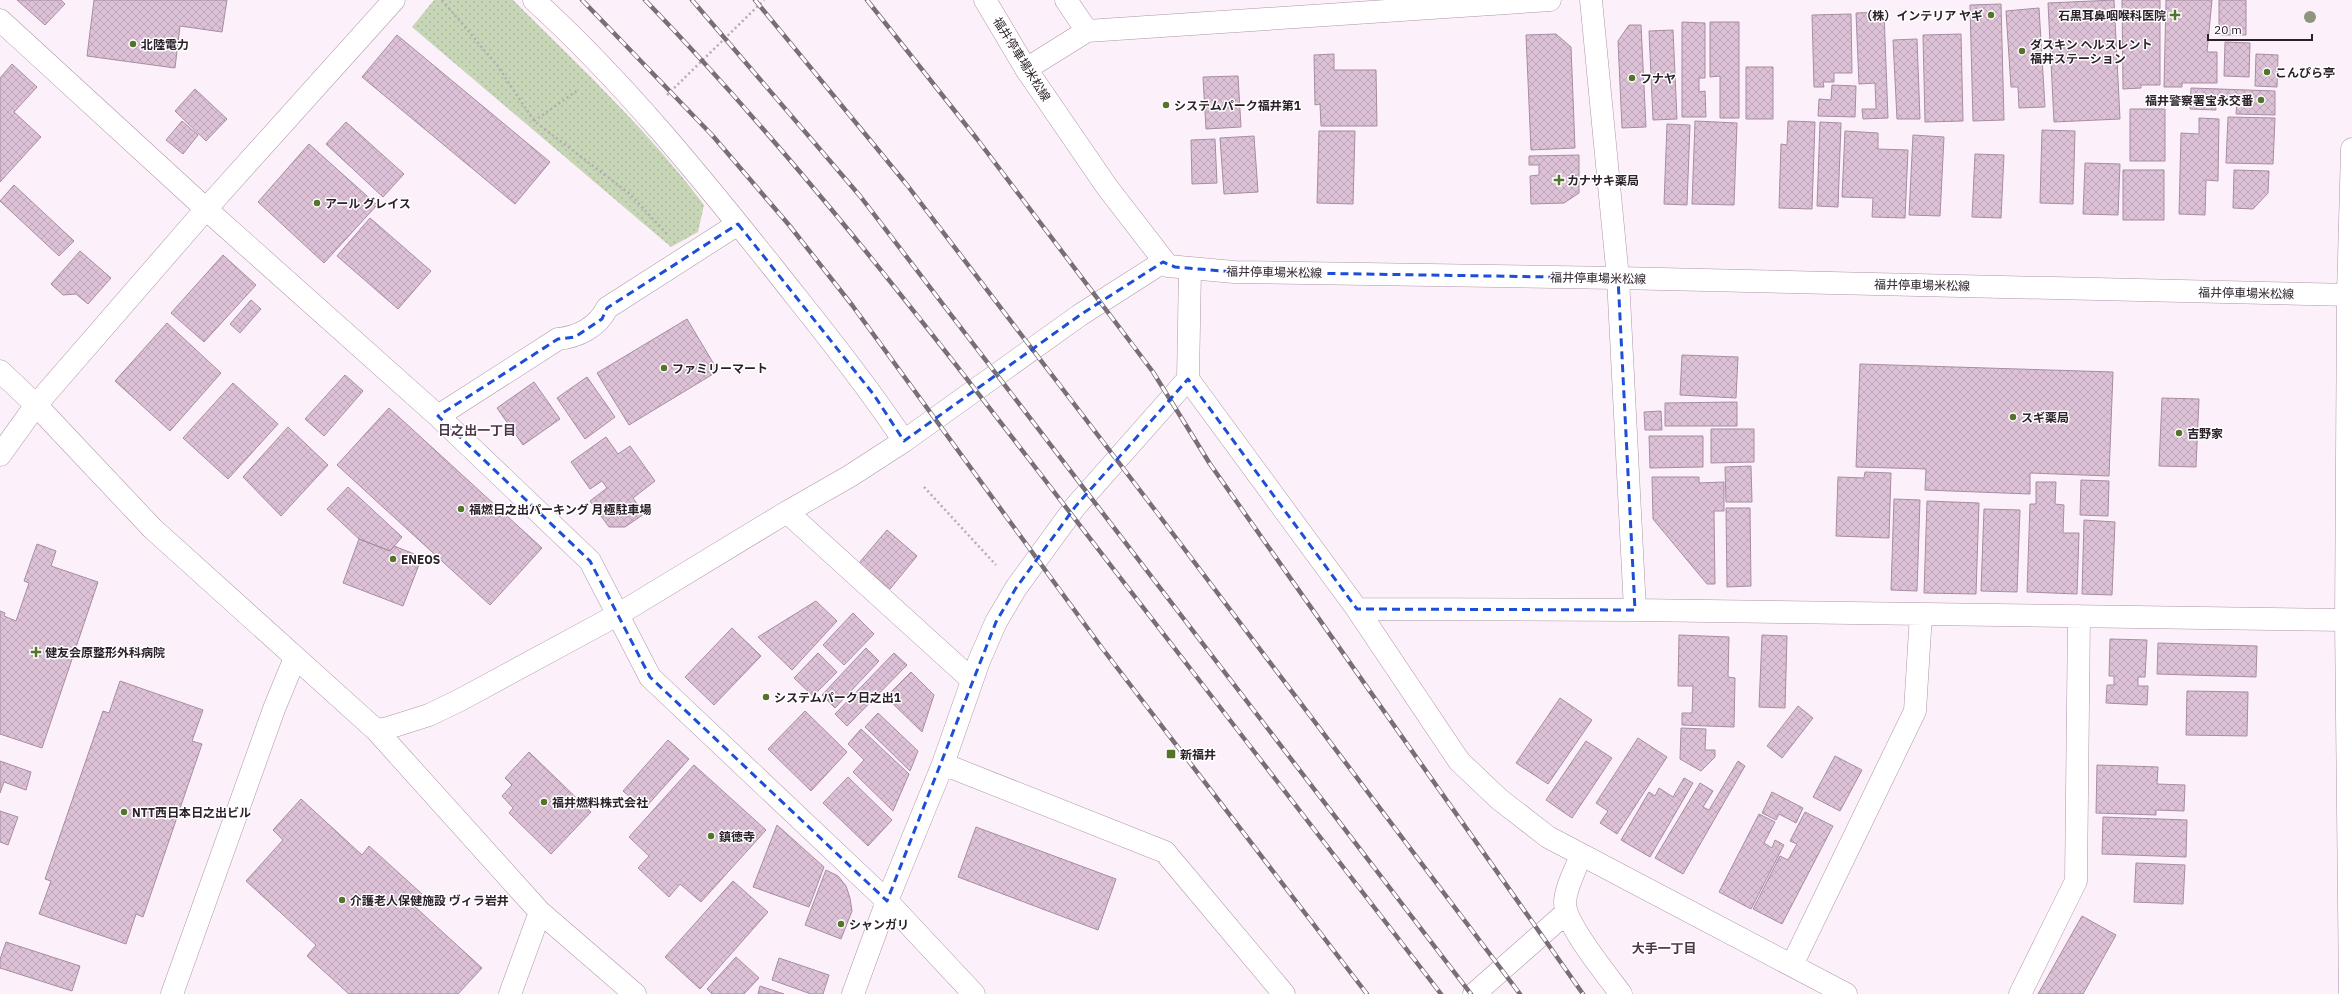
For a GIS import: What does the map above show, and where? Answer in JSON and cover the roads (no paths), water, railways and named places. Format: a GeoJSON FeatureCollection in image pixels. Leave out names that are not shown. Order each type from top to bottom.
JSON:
{"type":"FeatureCollection","features":[{"type":"Feature","properties":{"kind":"street"},"geometry":{"type":"LineString","coordinates":[[0,455],[36,405],[206,209],[394,0]]}},
{"type":"Feature","properties":{"kind":"street"},"geometry":{"type":"LineString","coordinates":[[534,0],[601,65],[646,115],[738,224],[874,395],[904,441]]}},
{"type":"Feature","properties":{"kind":"street","name":"福井停車場米松線"},"geometry":{"type":"LineString","coordinates":[[985,0],[1026,69],[1107,187],[1163,262],[1168,266],[1234,272],[1618,278],[2350,295]]}},
{"type":"Feature","properties":{"kind":"street"},"geometry":{"type":"LineString","coordinates":[[1066,0],[1087,31]]}},
{"type":"Feature","properties":{"kind":"street"},"geometry":{"type":"LineString","coordinates":[[1026,69],[1087,31],[1315,8],[1550,0]]}},
{"type":"Feature","properties":{"kind":"street"},"geometry":{"type":"LineString","coordinates":[[1591,0],[1618,278],[1635,610]]}},
{"type":"Feature","properties":{"kind":"street"},"geometry":{"type":"LineString","coordinates":[[0,20],[206,209],[438,416],[590,561],[619,614],[650,677],[887,901],[974,994]]}},
{"type":"Feature","properties":{"kind":"street"},"geometry":{"type":"LineString","coordinates":[[2350,994],[2346,620],[2352,149]]}},
{"type":"Feature","properties":{"kind":"street"},"geometry":{"type":"LineString","coordinates":[[438,416],[558,339],[575,337],[602,319],[607,308],[738,224]]}},
{"type":"Feature","properties":{"kind":"street"},"geometry":{"type":"LineString","coordinates":[[376,730],[422,718],[454,703],[619,614],[787,512],[850,476],[904,441],[1080,315],[1163,262]]}},
{"type":"Feature","properties":{"kind":"street"},"geometry":{"type":"LineString","coordinates":[[1190,269],[1188,379],[1357,609],[1459,761],[1499,799],[1548,837],[1846,994]]}},
{"type":"Feature","properties":{"kind":"street"},"geometry":{"type":"LineString","coordinates":[[0,372],[36,405],[153,529],[295,658],[334,690],[376,730],[540,912],[635,994]]}},
{"type":"Feature","properties":{"kind":"street"},"geometry":{"type":"LineString","coordinates":[[853,994],[887,901],[943,764],[986,643],[1016,588],[1075,507],[1188,379]]}},
{"type":"Feature","properties":{"kind":"street"},"geometry":{"type":"LineString","coordinates":[[787,512],[972,680]]}},
{"type":"Feature","properties":{"kind":"street"},"geometry":{"type":"LineString","coordinates":[[1357,609],[1635,610],[2346,620]]}},
{"type":"Feature","properties":{"kind":"street"},"geometry":{"type":"LineString","coordinates":[[1792,965],[1915,711],[1921,614]]}},
{"type":"Feature","properties":{"kind":"street"},"geometry":{"type":"LineString","coordinates":[[2020,994],[2076,881],[2079,616]]}},
{"type":"Feature","properties":{"kind":"street"},"geometry":{"type":"LineString","coordinates":[[172,994],[274,709],[295,658]]}},
{"type":"Feature","properties":{"kind":"street"},"geometry":{"type":"LineString","coordinates":[[943,764],[1165,852],[1284,994]]}},
{"type":"Feature","properties":{"kind":"street"},"geometry":{"type":"LineString","coordinates":[[1581,855],[1567,891],[1565,903],[1567,912],[1577,933],[1621,994]]}},
{"type":"Feature","properties":{"kind":"street"},"geometry":{"type":"LineString","coordinates":[[510,994],[540,912]]}},
{"type":"Feature","properties":{"kind":"street"},"geometry":{"type":"LineString","coordinates":[[1474,994],[1567,912]]}},
{"type":"Feature","properties":{"kind":"railway"},"geometry":{"type":"LineString","coordinates":[[582,0],[712,135],[789,225],[852,305],[1102,648],[1367,994]]}},
{"type":"Feature","properties":{"kind":"railway"},"geometry":{"type":"LineString","coordinates":[[645,0],[754,119],[859,242],[1009,433],[1441,994]]}},
{"type":"Feature","properties":{"kind":"railway"},"geometry":{"type":"LineString","coordinates":[[692,0],[860,196],[1471,994]]}},
{"type":"Feature","properties":{"kind":"railway"},"geometry":{"type":"LineString","coordinates":[[755,0],[907,185],[1155,510],[1520,994]]}},
{"type":"Feature","properties":{"kind":"railway"},"geometry":{"type":"LineString","coordinates":[[867,0],[977,139],[1153,372],[1210,464],[1583,994]]}},
{"type":"Feature","properties":{"kind":"place","name":"（株）インテリア ヤギ"},"geometry":{"type":"Point","coordinates":[1991,15]}},
{"type":"Feature","properties":{"kind":"place","name":"石黒耳鼻咽喉科医院"},"geometry":{"type":"Point","coordinates":[2175,15]}},
{"type":"Feature","properties":{"kind":"place","name":"北陸電力"},"geometry":{"type":"Point","coordinates":[133,44]}},
{"type":"Feature","properties":{"kind":"place","name":"ダスキン ヘルスレント 福井ステーション"},"geometry":{"type":"Point","coordinates":[2022,51]}},
{"type":"Feature","properties":{"kind":"place","name":"こんぴら亭"},"geometry":{"type":"Point","coordinates":[2267,72]}},
{"type":"Feature","properties":{"kind":"place","name":"フナヤ"},"geometry":{"type":"Point","coordinates":[1632,78]}},
{"type":"Feature","properties":{"kind":"place","name":"福井警察署宝永交番"},"geometry":{"type":"Point","coordinates":[2261,100]}},
{"type":"Feature","properties":{"kind":"place","name":"システムパーク福井第1"},"geometry":{"type":"Point","coordinates":[1166,105]}},
{"type":"Feature","properties":{"kind":"place","name":"カナサキ薬局"},"geometry":{"type":"Point","coordinates":[1559,180]}},
{"type":"Feature","properties":{"kind":"place","name":"アール グレイス"},"geometry":{"type":"Point","coordinates":[317,203]}},
{"type":"Feature","properties":{"kind":"place","name":"ファミリーマート"},"geometry":{"type":"Point","coordinates":[664,368]}},
{"type":"Feature","properties":{"kind":"place","name":"スギ薬局"},"geometry":{"type":"Point","coordinates":[2013,417]}},
{"type":"Feature","properties":{"kind":"place","name":"吉野家"},"geometry":{"type":"Point","coordinates":[2179,433]}},
{"type":"Feature","properties":{"kind":"place","name":"福燃日之出パーキング 月極駐車場"},"geometry":{"type":"Point","coordinates":[461,509]}},
{"type":"Feature","properties":{"kind":"place","name":"ENEOS"},"geometry":{"type":"Point","coordinates":[393,559]}},
{"type":"Feature","properties":{"kind":"place","name":"健友会原整形外科病院"},"geometry":{"type":"Point","coordinates":[36,652]}},
{"type":"Feature","properties":{"kind":"place","name":"システムパーク日之出1"},"geometry":{"type":"Point","coordinates":[766,697]}},
{"type":"Feature","properties":{"kind":"place","name":"新福井"},"geometry":{"type":"Point","coordinates":[1171,754]}},
{"type":"Feature","properties":{"kind":"place","name":"福井燃料株式会社"},"geometry":{"type":"Point","coordinates":[544,802]}},
{"type":"Feature","properties":{"kind":"place","name":"NTT西日本日之出ビル"},"geometry":{"type":"Point","coordinates":[124,812]}},
{"type":"Feature","properties":{"kind":"place","name":"鎮徳寺"},"geometry":{"type":"Point","coordinates":[711,836]}},
{"type":"Feature","properties":{"kind":"place","name":"介護老人保健施設 ヴィラ岩井"},"geometry":{"type":"Point","coordinates":[342,900]}},
{"type":"Feature","properties":{"kind":"place","name":"シャンガリ"},"geometry":{"type":"Point","coordinates":[841,924]}},
{"type":"Feature","properties":{"kind":"district","name":"日之出一丁目"},"geometry":{"type":"Point","coordinates":[477,430]}},
{"type":"Feature","properties":{"kind":"district","name":"大手一丁目"},"geometry":{"type":"Point","coordinates":[1664,948]}}]}
